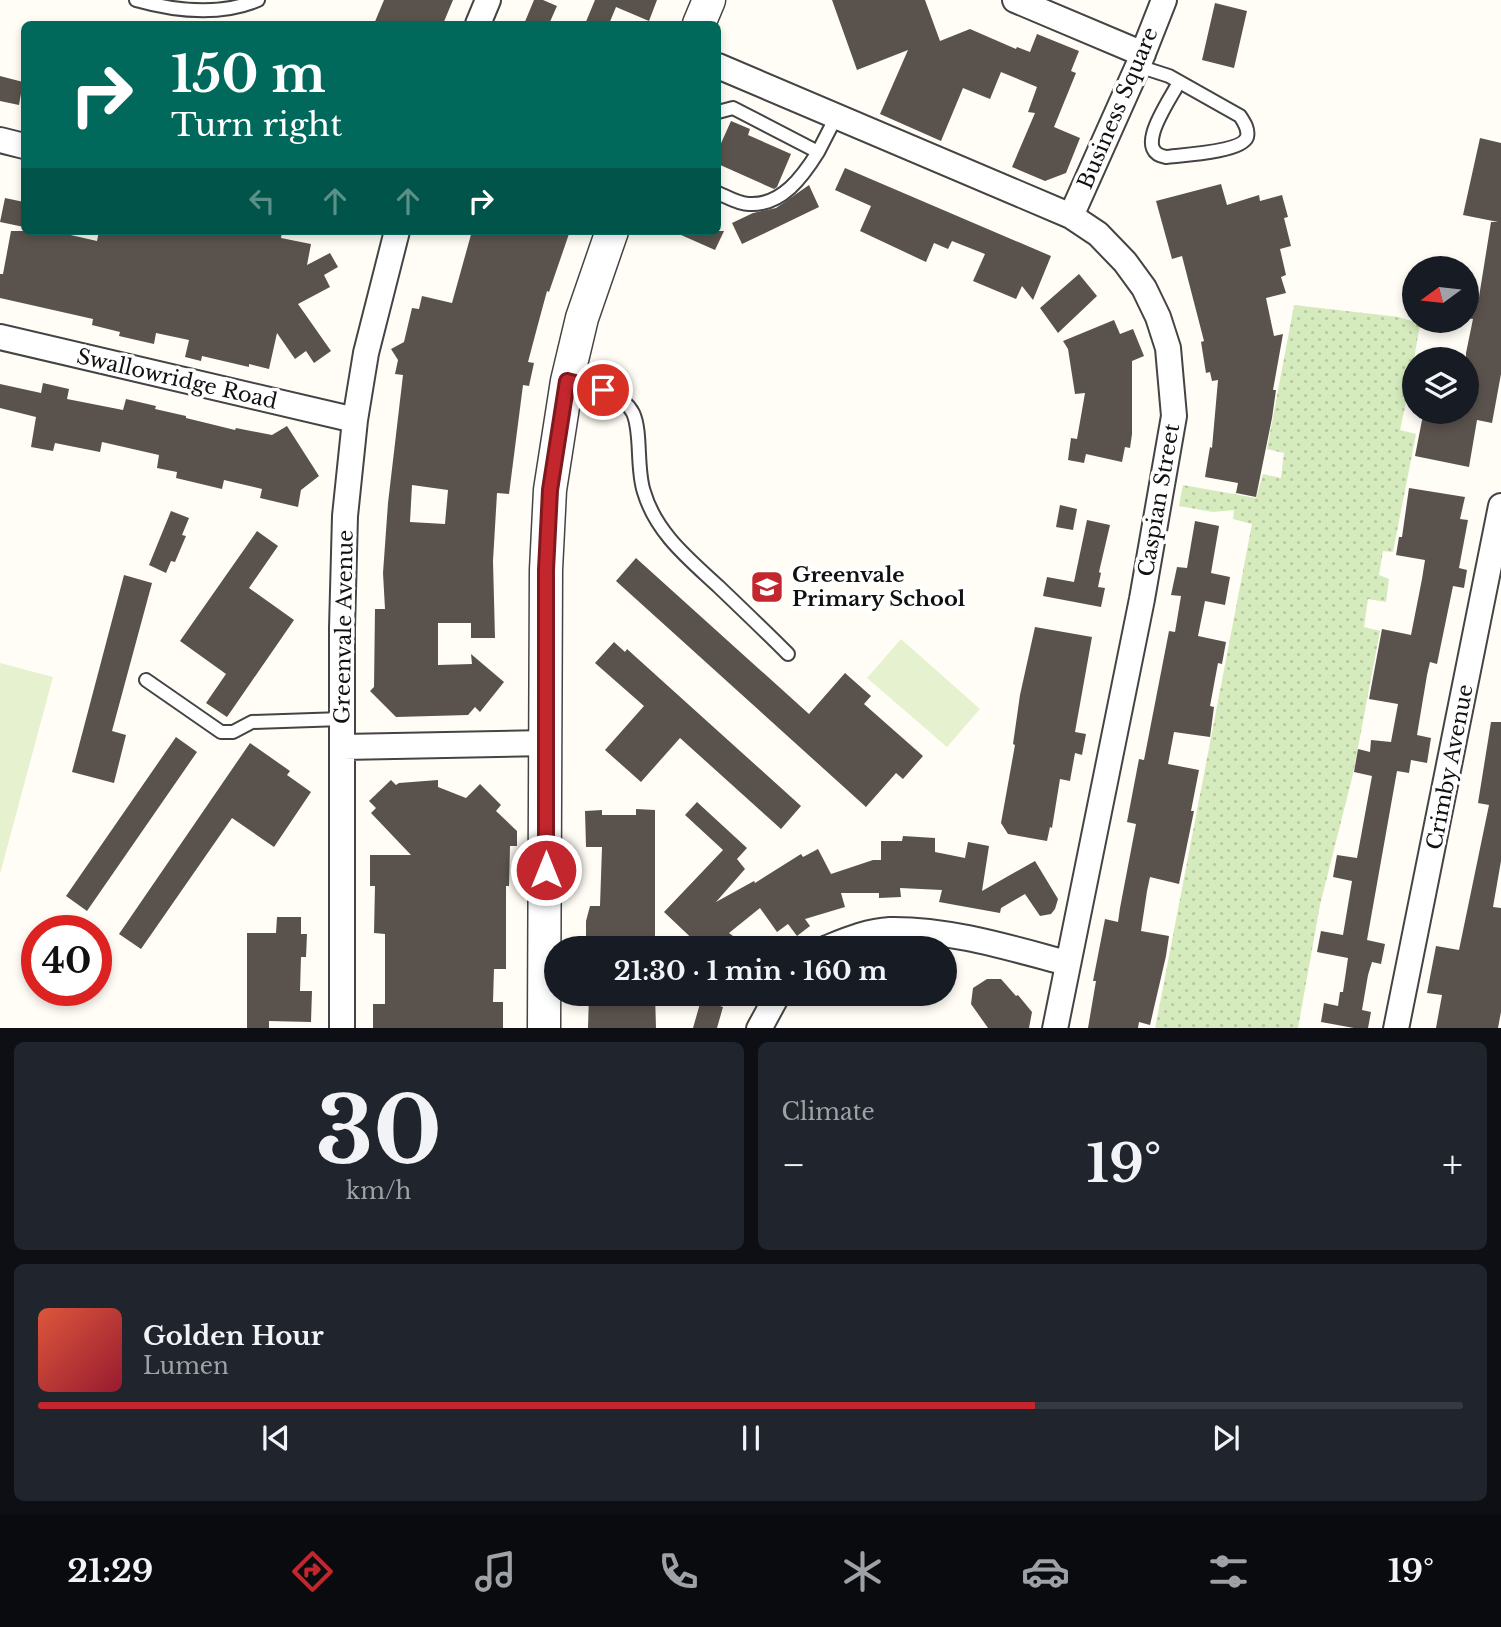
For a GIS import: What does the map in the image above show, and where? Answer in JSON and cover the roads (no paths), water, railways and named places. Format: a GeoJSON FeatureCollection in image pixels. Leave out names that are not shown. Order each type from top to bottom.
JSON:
{"type":"FeatureCollection","features":[{"type":"Feature","properties":{"kind":"street"},"geometry":{"type":"LineString","coordinates":[[479,21],[488,0]]}},
{"type":"Feature","properties":{"kind":"street"},"geometry":{"type":"LineString","coordinates":[[700,21],[709,0]]}},
{"type":"Feature","properties":{"kind":"street"},"geometry":{"type":"LineString","coordinates":[[1015,0],[1141,60]]}},
{"type":"Feature","properties":{"kind":"street","name":"Business Square"},"geometry":{"type":"LineString","coordinates":[[1071,216],[1141,60],[1164,0]]}},
{"type":"Feature","properties":{"kind":"street","name":"Caspian Street"},"geometry":{"type":"LineString","coordinates":[[721,67],[1071,216],[1098,234],[1125,261],[1144,288],[1158,317],[1168,348],[1174,416],[1142,599],[1055,1028]]}},
{"type":"Feature","properties":{"kind":"street"},"geometry":{"type":"LineString","coordinates":[[0,140],[21,145]]}},
{"type":"Feature","properties":{"kind":"street","name":"Greenvale Avenue"},"geometry":{"type":"LineString","coordinates":[[342,1028],[343,553],[355,420],[366,353],[396,235]]}},
{"type":"Feature","properties":{"kind":"street"},"geometry":{"type":"LineString","coordinates":[[544,1028],[546,570],[550,490],[567,381],[582,317],[611,235]]}},
{"type":"Feature","properties":{"kind":"street","name":"Swallowridge Road"},"geometry":{"type":"LineString","coordinates":[[0,337],[355,420]]}},
{"type":"Feature","properties":{"kind":"street","name":"Crimby Avenue"},"geometry":{"type":"LineString","coordinates":[[1396,1028],[1501,509]]}},
{"type":"Feature","properties":{"kind":"street"},"geometry":{"type":"LineString","coordinates":[[343,747],[547,743]]}},
{"type":"Feature","properties":{"kind":"street"},"geometry":{"type":"LineString","coordinates":[[856,936],[888,930],[952,936]]}},
{"type":"Feature","properties":{"kind":"street"},"geometry":{"type":"LineString","coordinates":[[957,937],[1067,963]]}},
{"type":"Feature","properties":{"kind":"street"},"geometry":{"type":"LineString","coordinates":[[759,1028],[771,1006]]}},
{"type":"Feature","properties":{"kind":"lane"},"geometry":{"type":"LineString","coordinates":[[136,0],[164,8],[198,10],[244,6],[258,0]]}},
{"type":"Feature","properties":{"kind":"lane"},"geometry":{"type":"LineString","coordinates":[[1141,60],[1240,116],[1247,127],[1247,136],[1242,143],[1232,148],[1167,158],[1158,156],[1153,151],[1151,140],[1179,82]]}},
{"type":"Feature","properties":{"kind":"lane"},"geometry":{"type":"LineString","coordinates":[[721,110],[733,108],[818,152]]}},
{"type":"Feature","properties":{"kind":"lane"},"geometry":{"type":"LineString","coordinates":[[721,194],[747,205],[761,203],[795,186],[818,152],[836,117]]}},
{"type":"Feature","properties":{"kind":"lane"},"geometry":{"type":"LineString","coordinates":[[567,381],[603,390],[622,400],[633,413],[637,430],[638,464],[644,492],[654,518],[670,541],[788,653]]}},
{"type":"Feature","properties":{"kind":"lane"},"geometry":{"type":"LineString","coordinates":[[146,680],[221,732],[233,732],[252,722],[342,719]]}},
{"type":"Feature","properties":{"kind":"place","name":"Greenvale Primary School"},"geometry":{"type":"Point","coordinates":[767,587]}}]}
